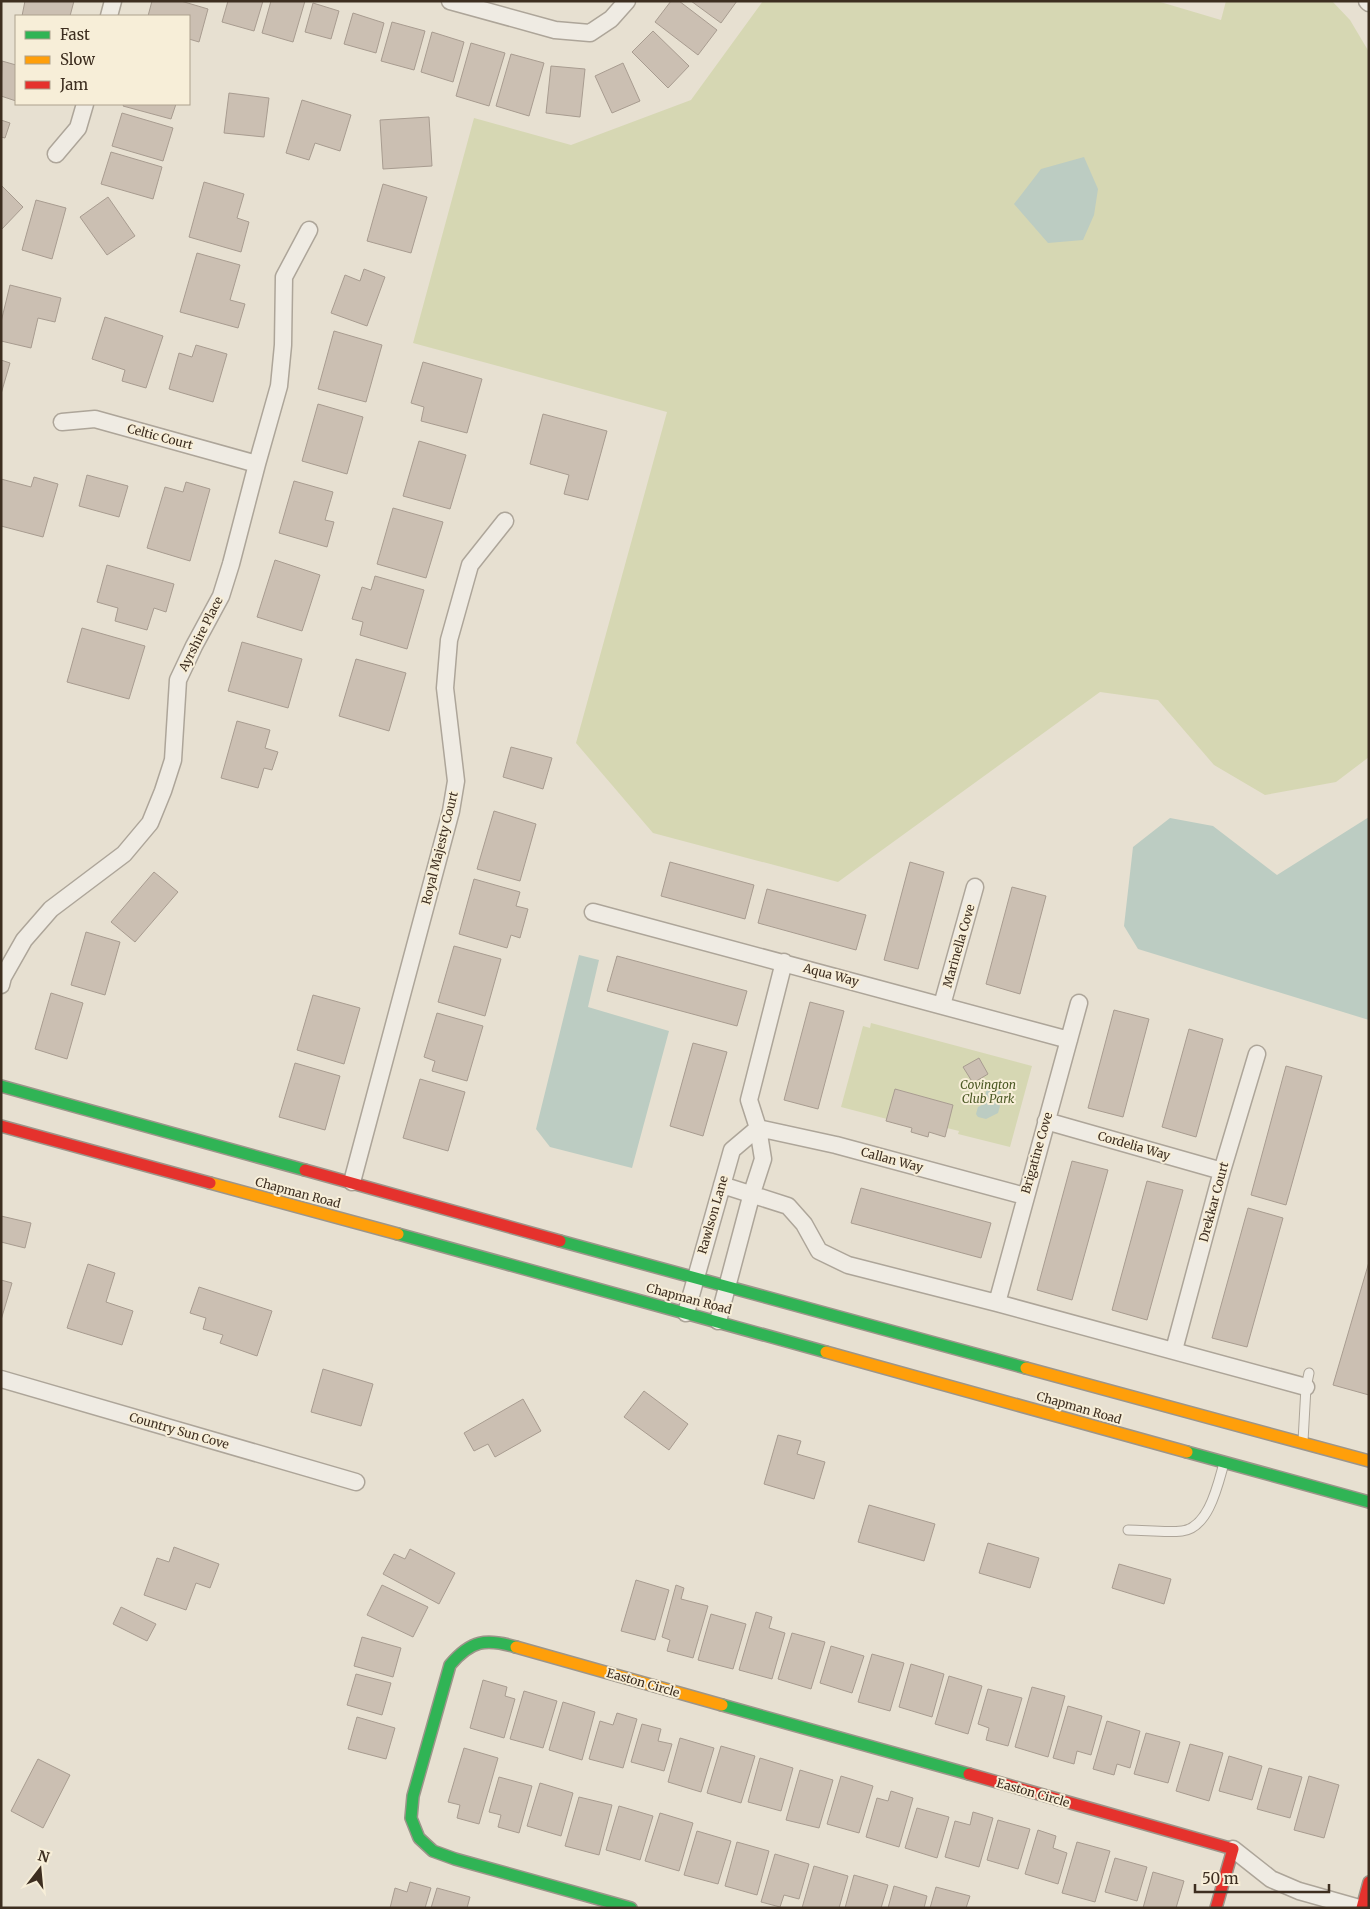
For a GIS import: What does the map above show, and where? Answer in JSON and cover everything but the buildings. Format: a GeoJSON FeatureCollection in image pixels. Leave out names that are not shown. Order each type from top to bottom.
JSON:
{"type":"FeatureCollection","features":[{"type":"Feature","properties":{"kind":"street"},"geometry":{"type":"LineString","coordinates":[[108,15],[112,1]]}},
{"type":"Feature","properties":{"kind":"street"},"geometry":{"type":"LineString","coordinates":[[450,1],[554,30],[590,33],[611,19],[627,1]]}},
{"type":"Feature","properties":{"kind":"street"},"geometry":{"type":"LineString","coordinates":[[56,154],[78,128],[85,105]]}},
{"type":"Feature","properties":{"kind":"street","name":"Ayrshire Place"},"geometry":{"type":"LineString","coordinates":[[1,985],[24,940],[51,909],[124,854],[150,823],[173,760],[178,680],[221,596],[280,386],[284,277],[309,230]]}},
{"type":"Feature","properties":{"kind":"street","name":"Celtic Court"},"geometry":{"type":"LineString","coordinates":[[62,422],[95,419],[257,464]]}},
{"type":"Feature","properties":{"kind":"street","name":"Royal Majesty Court"},"geometry":{"type":"LineString","coordinates":[[352,1182],[451,811],[456,781],[445,688],[449,640],[470,565],[505,521]]}},
{"type":"Feature","properties":{"kind":"street","name":"Marinella Cove"},"geometry":{"type":"LineString","coordinates":[[942,1005],[975,887]]}},
{"type":"Feature","properties":{"kind":"street","name":"Aqua Way"},"geometry":{"type":"LineString","coordinates":[[593,912],[1069,1040]]}},
{"type":"Feature","properties":{"kind":"street"},"geometry":{"type":"LineString","coordinates":[[718,1321],[763,1159],[758,1128],[749,1100],[784,962]]}},
{"type":"Feature","properties":{"kind":"street","name":"Brigatine Cove"},"geometry":{"type":"LineString","coordinates":[[997,1303],[1079,1003]]}},
{"type":"Feature","properties":{"kind":"street","name":"Drekkar Court"},"geometry":{"type":"LineString","coordinates":[[1174,1350],[1222,1171],[1257,1054]]}},
{"type":"Feature","properties":{"kind":"street","name":"Chapman Road"},"geometry":{"type":"LineString","coordinates":[[1,1086],[727,1287],[1369,1461]]}},
{"type":"Feature","properties":{"kind":"street","name":"Cordelia Way"},"geometry":{"type":"LineString","coordinates":[[1046,1121],[1222,1171]]}},
{"type":"Feature","properties":{"kind":"street","name":"Chapman Road"},"geometry":{"type":"LineString","coordinates":[[1,1126],[686,1312],[1369,1502]]}},
{"type":"Feature","properties":{"kind":"street","name":"Rawlson Lane"},"geometry":{"type":"LineString","coordinates":[[686,1312],[732,1150],[758,1128]]}},
{"type":"Feature","properties":{"kind":"street","name":"Callan Way"},"geometry":{"type":"LineString","coordinates":[[758,1128],[836,1144],[1025,1196]]}},
{"type":"Feature","properties":{"kind":"street"},"geometry":{"type":"LineString","coordinates":[[722,1185],[788,1206],[804,1224],[819,1251],[848,1265],[1174,1350],[1307,1380]]}},
{"type":"Feature","properties":{"kind":"street","name":"Country Sun Cove"},"geometry":{"type":"LineString","coordinates":[[1,1379],[356,1482]]}},
{"type":"Feature","properties":{"kind":"street","name":"Easton Circle"},"geometry":{"type":"LineString","coordinates":[[631,1908],[455,1859],[433,1851],[419,1838],[411,1818],[413,1796],[450,1665],[460,1652],[478,1642],[496,1641],[1233,1849],[1271,1879],[1299,1891],[1360,1908]]}},
{"type":"Feature","properties":{"kind":"street"},"geometry":{"type":"LineString","coordinates":[[1216,1908],[1233,1849]]}},
{"type":"Feature","properties":{"kind":"street"},"geometry":{"type":"LineString","coordinates":[[1360,1908],[1369,1882]]}},
{"type":"Feature","properties":{"kind":"lane"},"geometry":{"type":"LineString","coordinates":[[1302,1442],[1307,1380]]}},
{"type":"Feature","properties":{"kind":"lane"},"geometry":{"type":"LineString","coordinates":[[1128,1530],[1184,1531],[1200,1522],[1212,1499],[1224,1462]]}},
{"type":"Feature","properties":{"kind":"green space"},"geometry":{"type":"Polygon","coordinates":[[[763,1],[1157,1],[1221,20],[1226,1],[1332,1],[1350,20],[1369,52],[1369,757],[1336,782],[1265,795],[1214,765],[1158,700],[1100,692],[838,882],[653,833],[576,743],[667,412],[413,343],[474,118],[571,145],[691,100],[763,1]]]}},
{"type":"Feature","properties":{"kind":"green space","name":"Covington Club Park"},"geometry":{"type":"Polygon","coordinates":[[[871,1023],[1032,1066],[1010,1147],[958,1134],[959,1131],[947,1128],[953,1105],[895,1089],[887,1119],[841,1107],[863,1026],[870,1028],[871,1023]]]}},
{"type":"Feature","properties":{"kind":"shaded area"},"geometry":{"type":"Polygon","coordinates":[[[1084,157],[1098,189],[1094,215],[1083,240],[1048,243],[1014,204],[1041,169],[1084,157]]]}},
{"type":"Feature","properties":{"kind":"shaded area"},"geometry":{"type":"Polygon","coordinates":[[[1369,817],[1369,1020],[1138,949],[1124,926],[1133,847],[1170,818],[1213,826],[1277,875],[1369,817]]]}},
{"type":"Feature","properties":{"kind":"shaded area"},"geometry":{"type":"Polygon","coordinates":[[[579,955],[599,960],[588,1007],[669,1031],[632,1168],[550,1147],[536,1129],[579,955]]]}},
{"type":"Feature","properties":{"kind":"shaded area"},"geometry":{"type":"Polygon","coordinates":[[[990,1085],[997,1087],[1001,1092],[998,1102],[1000,1106],[998,1113],[986,1119],[978,1117],[976,1114],[978,1107],[984,1104],[987,1087],[990,1085]]]}},
{"type":"Feature","properties":{"kind":"traffic: fast"},"geometry":{"type":"LineString","coordinates":[[1,1086],[305,1170]]}},
{"type":"Feature","properties":{"kind":"traffic: fast"},"geometry":{"type":"LineString","coordinates":[[398,1234],[826,1352]]}},
{"type":"Feature","properties":{"kind":"traffic: fast"},"geometry":{"type":"LineString","coordinates":[[560,1241],[1026,1368]]}},
{"type":"Feature","properties":{"kind":"traffic: fast"},"geometry":{"type":"LineString","coordinates":[[1187,1452],[1369,1502]]}},
{"type":"Feature","properties":{"kind":"traffic: fast"},"geometry":{"type":"LineString","coordinates":[[516,1647],[496,1642],[480,1643],[465,1650],[450,1665],[413,1796],[411,1818],[419,1838],[433,1851],[455,1859],[631,1908]]}},
{"type":"Feature","properties":{"kind":"traffic: fast"},"geometry":{"type":"LineString","coordinates":[[722,1705],[969,1774]]}},
{"type":"Feature","properties":{"kind":"traffic: slow"},"geometry":{"type":"LineString","coordinates":[[210,1183],[398,1234]]}},
{"type":"Feature","properties":{"kind":"traffic: slow"},"geometry":{"type":"LineString","coordinates":[[826,1352],[1187,1452]]}},
{"type":"Feature","properties":{"kind":"traffic: slow"},"geometry":{"type":"LineString","coordinates":[[1026,1368],[1369,1461]]}},
{"type":"Feature","properties":{"kind":"traffic: slow"},"geometry":{"type":"LineString","coordinates":[[516,1647],[722,1705]]}},
{"type":"Feature","properties":{"kind":"traffic: jam"},"geometry":{"type":"LineString","coordinates":[[1,1126],[210,1183]]}},
{"type":"Feature","properties":{"kind":"traffic: jam"},"geometry":{"type":"LineString","coordinates":[[305,1170],[560,1241]]}},
{"type":"Feature","properties":{"kind":"traffic: jam"},"geometry":{"type":"LineString","coordinates":[[969,1774],[1233,1849],[1216,1908]]}},
{"type":"Feature","properties":{"kind":"traffic: jam"},"geometry":{"type":"LineString","coordinates":[[1362,1908],[1369,1882]]}}]}
